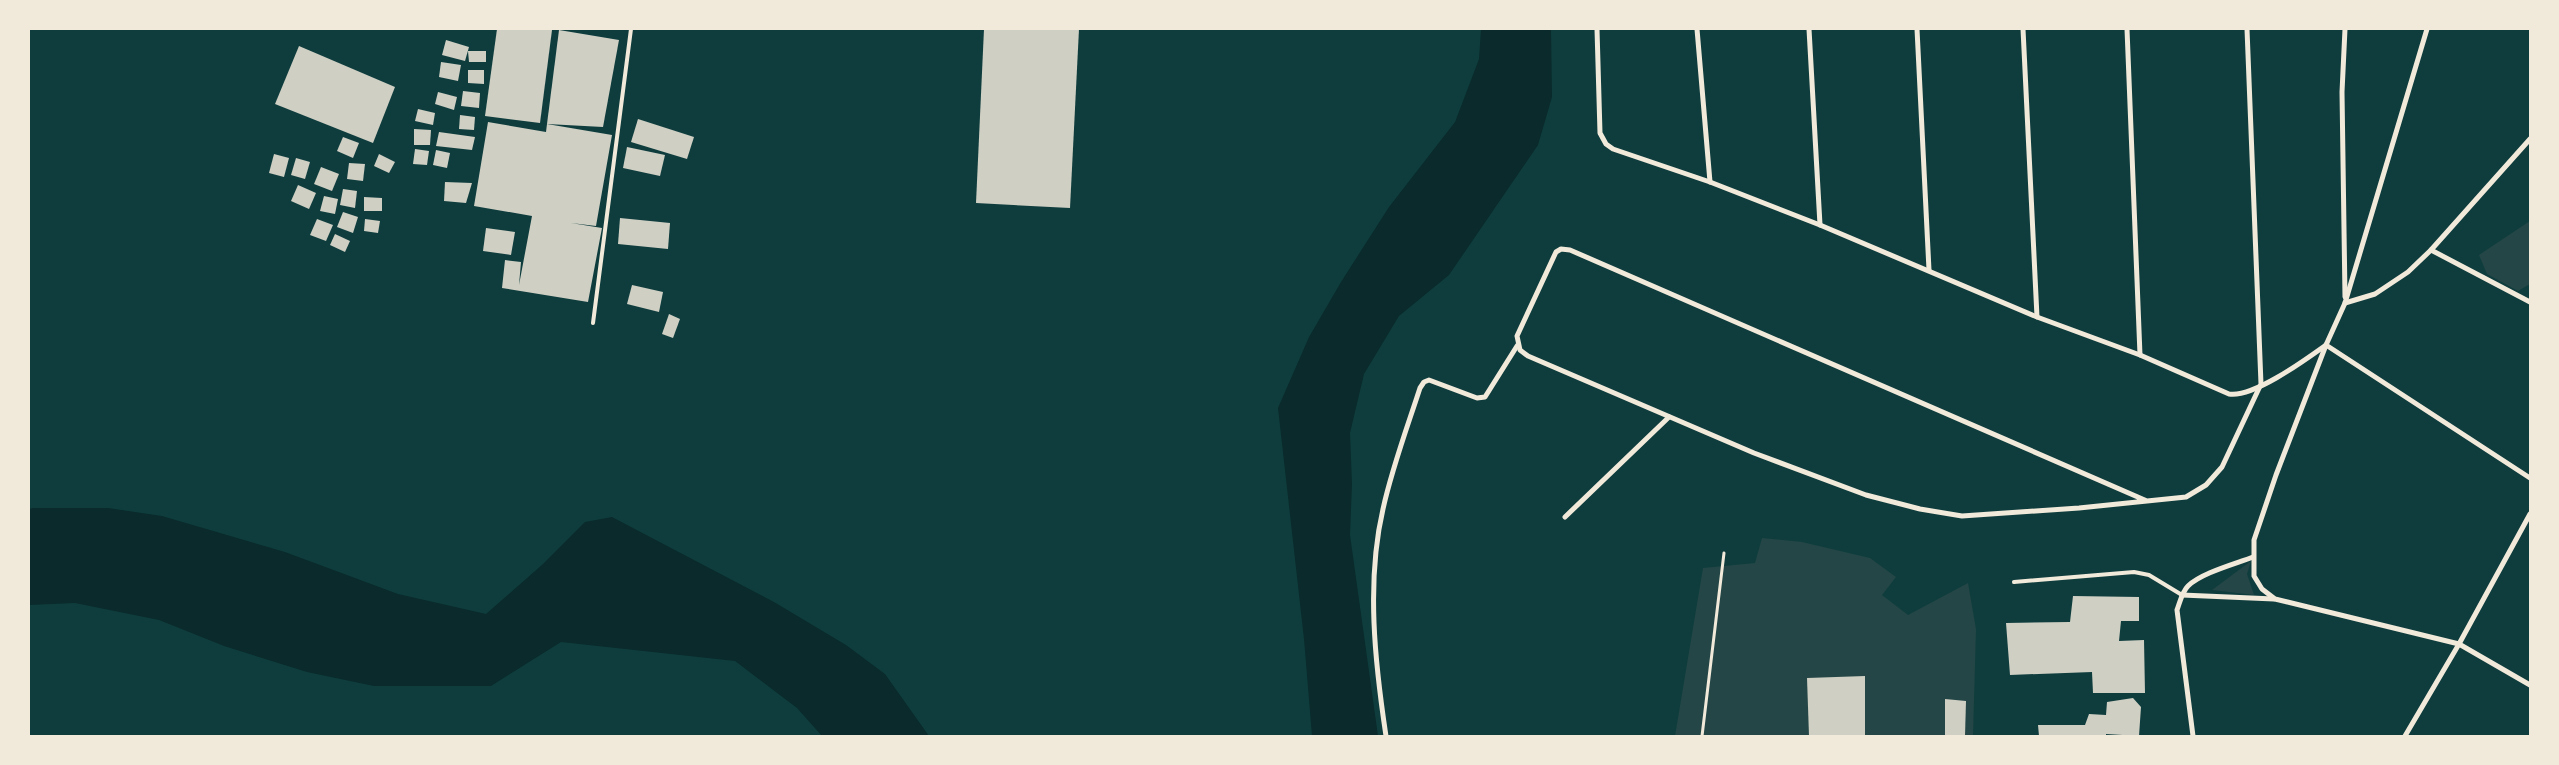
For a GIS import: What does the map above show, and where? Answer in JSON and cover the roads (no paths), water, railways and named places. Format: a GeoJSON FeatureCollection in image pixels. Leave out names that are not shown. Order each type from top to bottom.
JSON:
{"type":"FeatureCollection","features":[{"type":"Feature","properties":{"kind":"street"},"geometry":{"type":"LineString","coordinates":[[1597,29],[1600,133],[1606,144],[1613,150],[1710,182],[1820,225],[2036,317],[2140,355],[2229,394],[2242,395],[2290,371],[2326,345]]}},
{"type":"Feature","properties":{"kind":"street"},"geometry":{"type":"LineString","coordinates":[[1696,29],[1710,182]]}},
{"type":"Feature","properties":{"kind":"street"},"geometry":{"type":"LineString","coordinates":[[1809,29],[1820,225]]}},
{"type":"Feature","properties":{"kind":"street"},"geometry":{"type":"LineString","coordinates":[[1917,29],[1929,270]]}},
{"type":"Feature","properties":{"kind":"street"},"geometry":{"type":"LineString","coordinates":[[2023,29],[2036,317]]}},
{"type":"Feature","properties":{"kind":"street"},"geometry":{"type":"LineString","coordinates":[[2127,29],[2140,355]]}},
{"type":"Feature","properties":{"kind":"street"},"geometry":{"type":"LineString","coordinates":[[2147,501],[1570,250],[1561,249],[1556,252],[1517,336],[1520,350],[1528,356],[1754,453],[1893,504],[1941,514],[1962,516],[2069,509],[2147,501],[2186,497],[2197,492],[2214,478],[2229,454],[2261,384],[2247,29]]}},
{"type":"Feature","properties":{"kind":"street"},"geometry":{"type":"LineString","coordinates":[[2345,29],[2342,92],[2345,303]]}},
{"type":"Feature","properties":{"kind":"street"},"geometry":{"type":"LineString","coordinates":[[2275,599],[2262,589],[2254,576],[2254,540],[2276,475],[2326,345],[2345,303],[2427,29]]}},
{"type":"Feature","properties":{"kind":"street"},"geometry":{"type":"LineString","coordinates":[[2345,303],[2375,294],[2394,282],[2431,250],[2530,139]]}},
{"type":"Feature","properties":{"kind":"street"},"geometry":{"type":"LineString","coordinates":[[2431,250],[2530,302]]}},
{"type":"Feature","properties":{"kind":"street"},"geometry":{"type":"LineString","coordinates":[[2326,345],[2530,478]]}},
{"type":"Feature","properties":{"kind":"street"},"geometry":{"type":"LineString","coordinates":[[1386,736],[1375,665],[1377,549],[1382,509],[1420,388],[1424,382],[1429,380],[1477,398],[1485,397],[1518,346]]}},
{"type":"Feature","properties":{"kind":"street"},"geometry":{"type":"LineString","coordinates":[[1564,517],[1669,417]]}},
{"type":"Feature","properties":{"kind":"street"},"geometry":{"type":"LineString","coordinates":[[2405,736],[2460,644],[2530,514]]}},
{"type":"Feature","properties":{"kind":"street"},"geometry":{"type":"LineString","coordinates":[[2194,736],[2177,610],[2182,595],[2188,586],[2198,579],[2253,558]]}},
{"type":"Feature","properties":{"kind":"street"},"geometry":{"type":"LineString","coordinates":[[2182,595],[2275,599],[2460,644],[2530,685]]}},
{"type":"Feature","properties":{"kind":"lane"},"geometry":{"type":"LineString","coordinates":[[592,323],[631,29]]}},
{"type":"Feature","properties":{"kind":"lane"},"geometry":{"type":"LineString","coordinates":[[2014,582],[2134,572],[2149,575],[2182,595]]}}]}
